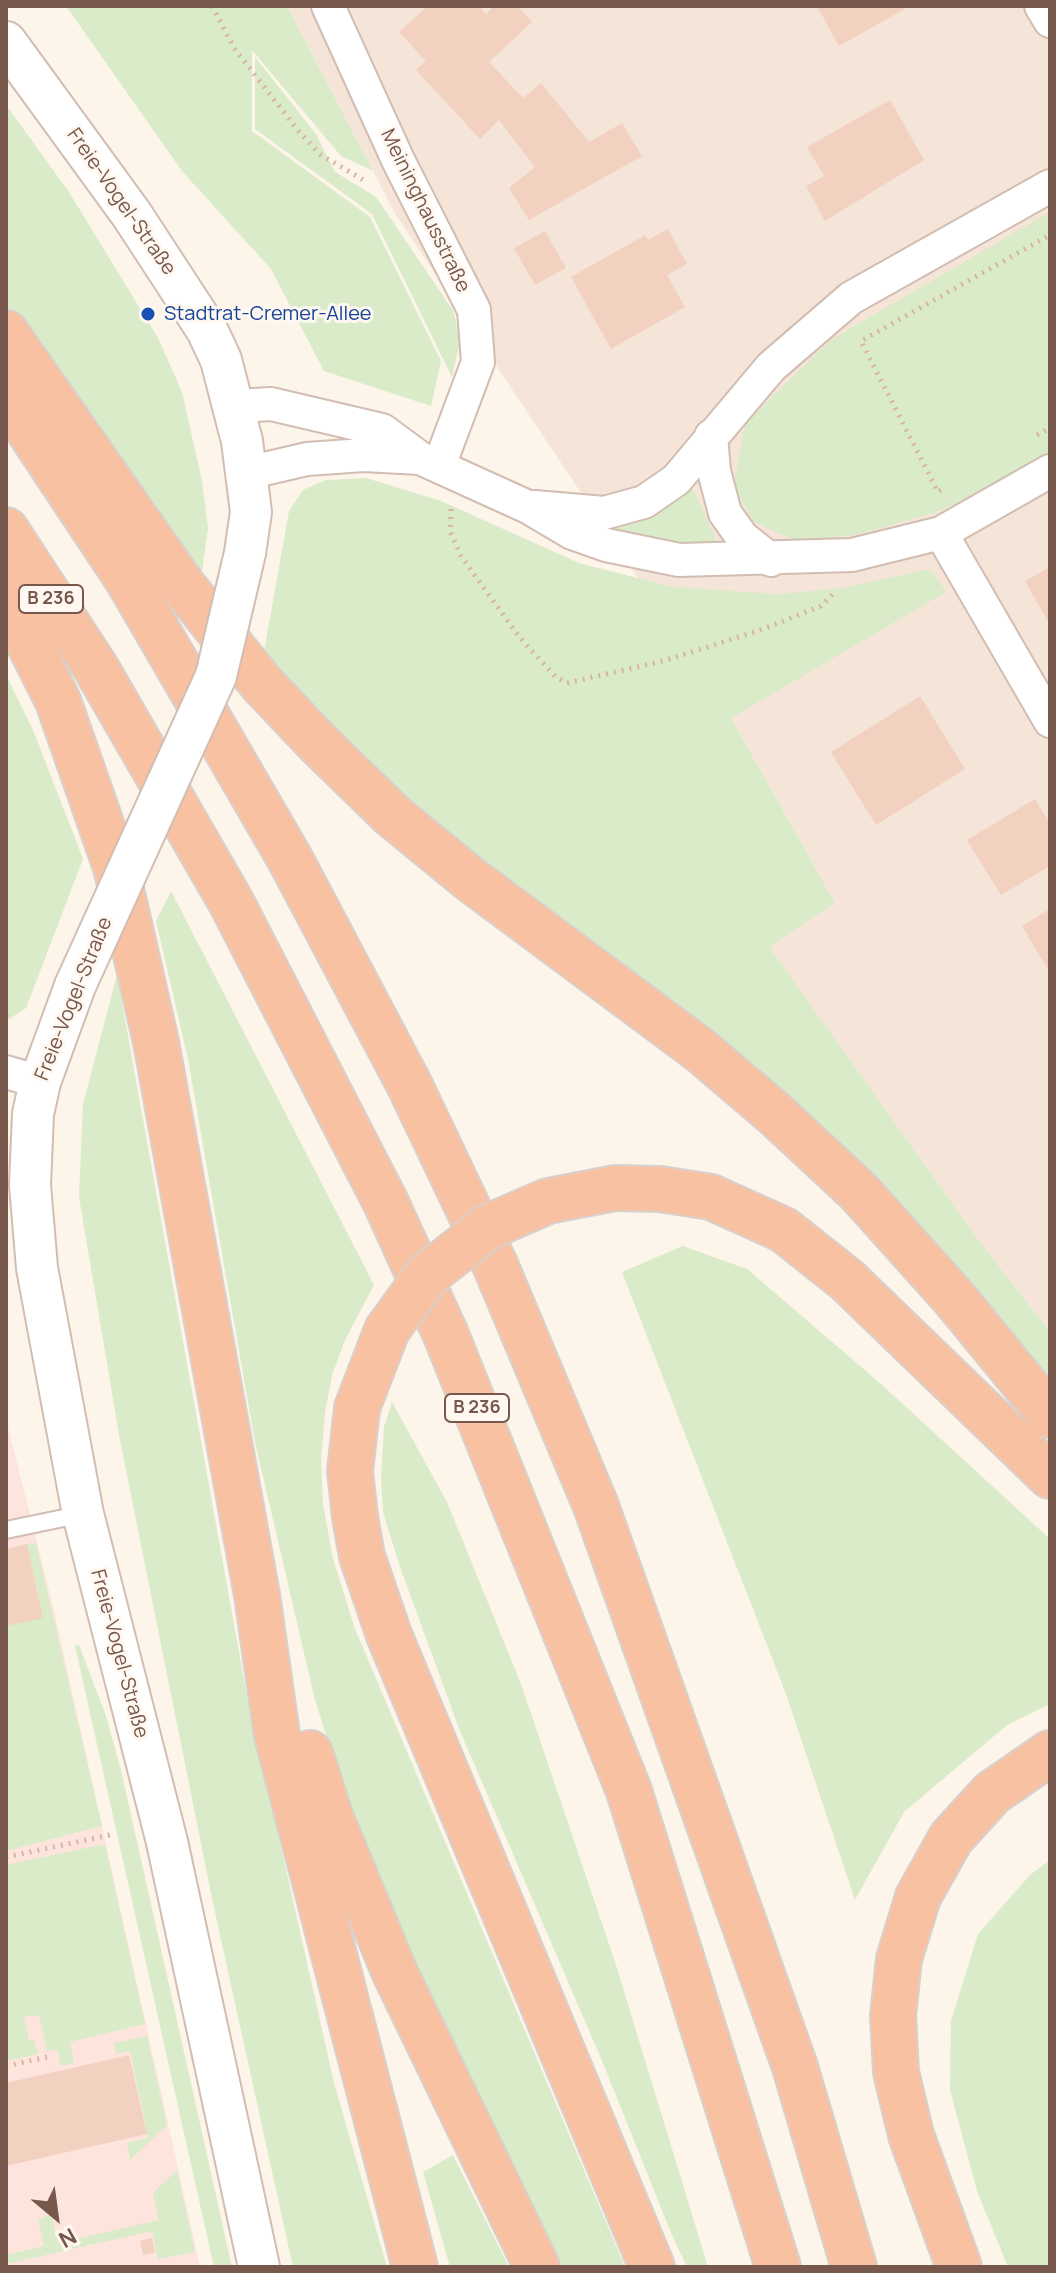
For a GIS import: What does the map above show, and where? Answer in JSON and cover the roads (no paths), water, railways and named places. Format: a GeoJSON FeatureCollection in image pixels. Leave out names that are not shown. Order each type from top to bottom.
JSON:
{"type":"FeatureCollection","features":[{"type":"Feature","properties":{"kind":"highway"},"geometry":{"type":"LineString","coordinates":[[6,333],[183,586],[262,684],[318,743],[392,815],[470,879],[700,1050],[774,1113],[859,1192],[954,1298],[1050,1415]]}},
{"type":"Feature","properties":{"kind":"highway"},"geometry":{"type":"LineString","coordinates":[[6,396],[128,580],[290,859],[410,1086],[496,1267],[596,1506],[795,2067],[854,2267]]}},
{"type":"Feature","properties":{"kind":"highway","name":"B 236"},"geometry":{"type":"LineString","coordinates":[[6,530],[96,668],[231,902],[386,1203],[446,1335],[629,1791],[778,2267]]}},
{"type":"Feature","properties":{"kind":"highway"},"geometry":{"type":"LineString","coordinates":[[6,598],[58,701],[116,867],[156,1042],[257,1595],[277,1735],[415,2267]]}},
{"type":"Feature","properties":{"kind":"highway"},"geometry":{"type":"LineString","coordinates":[[652,2267],[405,1677],[367,1570],[355,1517],[350,1471],[357,1408],[387,1330],[427,1275],[488,1227],[548,1201],[615,1188],[660,1189],[711,1197],[784,1230],[847,1280],[1050,1476]]}},
{"type":"Feature","properties":{"kind":"highway"},"geometry":{"type":"LineString","coordinates":[[257,1595],[349,1865],[442,2074],[537,2267]]}},
{"type":"Feature","properties":{"kind":"highway"},"geometry":{"type":"LineString","coordinates":[[959,2267],[911,2135],[896,2072],[893,2016],[899,1959],[918,1897],[951,1838],[992,1793],[1050,1753]]}},
{"type":"Feature","properties":{"kind":"street","name":"Meininghausstraße"},"geometry":{"type":"LineString","coordinates":[[328,6],[420,206],[474,310],[478,362],[429,462]]}},
{"type":"Feature","properties":{"kind":"street"},"geometry":{"type":"LineString","coordinates":[[1041,6],[1050,21]]}},
{"type":"Feature","properties":{"kind":"street","name":"Freie-Vogel-Straße"},"geometry":{"type":"LineString","coordinates":[[6,42],[185,293],[221,360],[236,406],[247,473],[251,512],[245,553],[230,626],[211,688],[75,986],[23,1077],[19,1126],[37,1268],[83,1514],[167,1842],[259,2267]]}},
{"type":"Feature","properties":{"kind":"street"},"geometry":{"type":"LineString","coordinates":[[528,507],[604,513],[644,502],[676,480],[771,367],[851,298],[1050,186]]}},
{"type":"Feature","properties":{"kind":"street"},"geometry":{"type":"LineString","coordinates":[[236,406],[271,404],[382,430],[429,462],[528,507],[572,533],[606,545],[679,560],[771,560],[852,555],[941,533],[1050,471]]}},
{"type":"Feature","properties":{"kind":"street"},"geometry":{"type":"LineString","coordinates":[[711,436],[714,471],[725,513],[742,537],[771,560]]}},
{"type":"Feature","properties":{"kind":"street"},"geometry":{"type":"LineString","coordinates":[[247,473],[307,459],[364,455],[429,462]]}},
{"type":"Feature","properties":{"kind":"street"},"geometry":{"type":"LineString","coordinates":[[941,533],[1050,721]]}},
{"type":"Feature","properties":{"kind":"lane"},"geometry":{"type":"LineString","coordinates":[[6,1530],[83,1514]]}},
{"type":"Feature","properties":{"kind":"place","name":"Stadtrat-Cremer-Allee"},"geometry":{"type":"Point","coordinates":[148,314]}}]}
